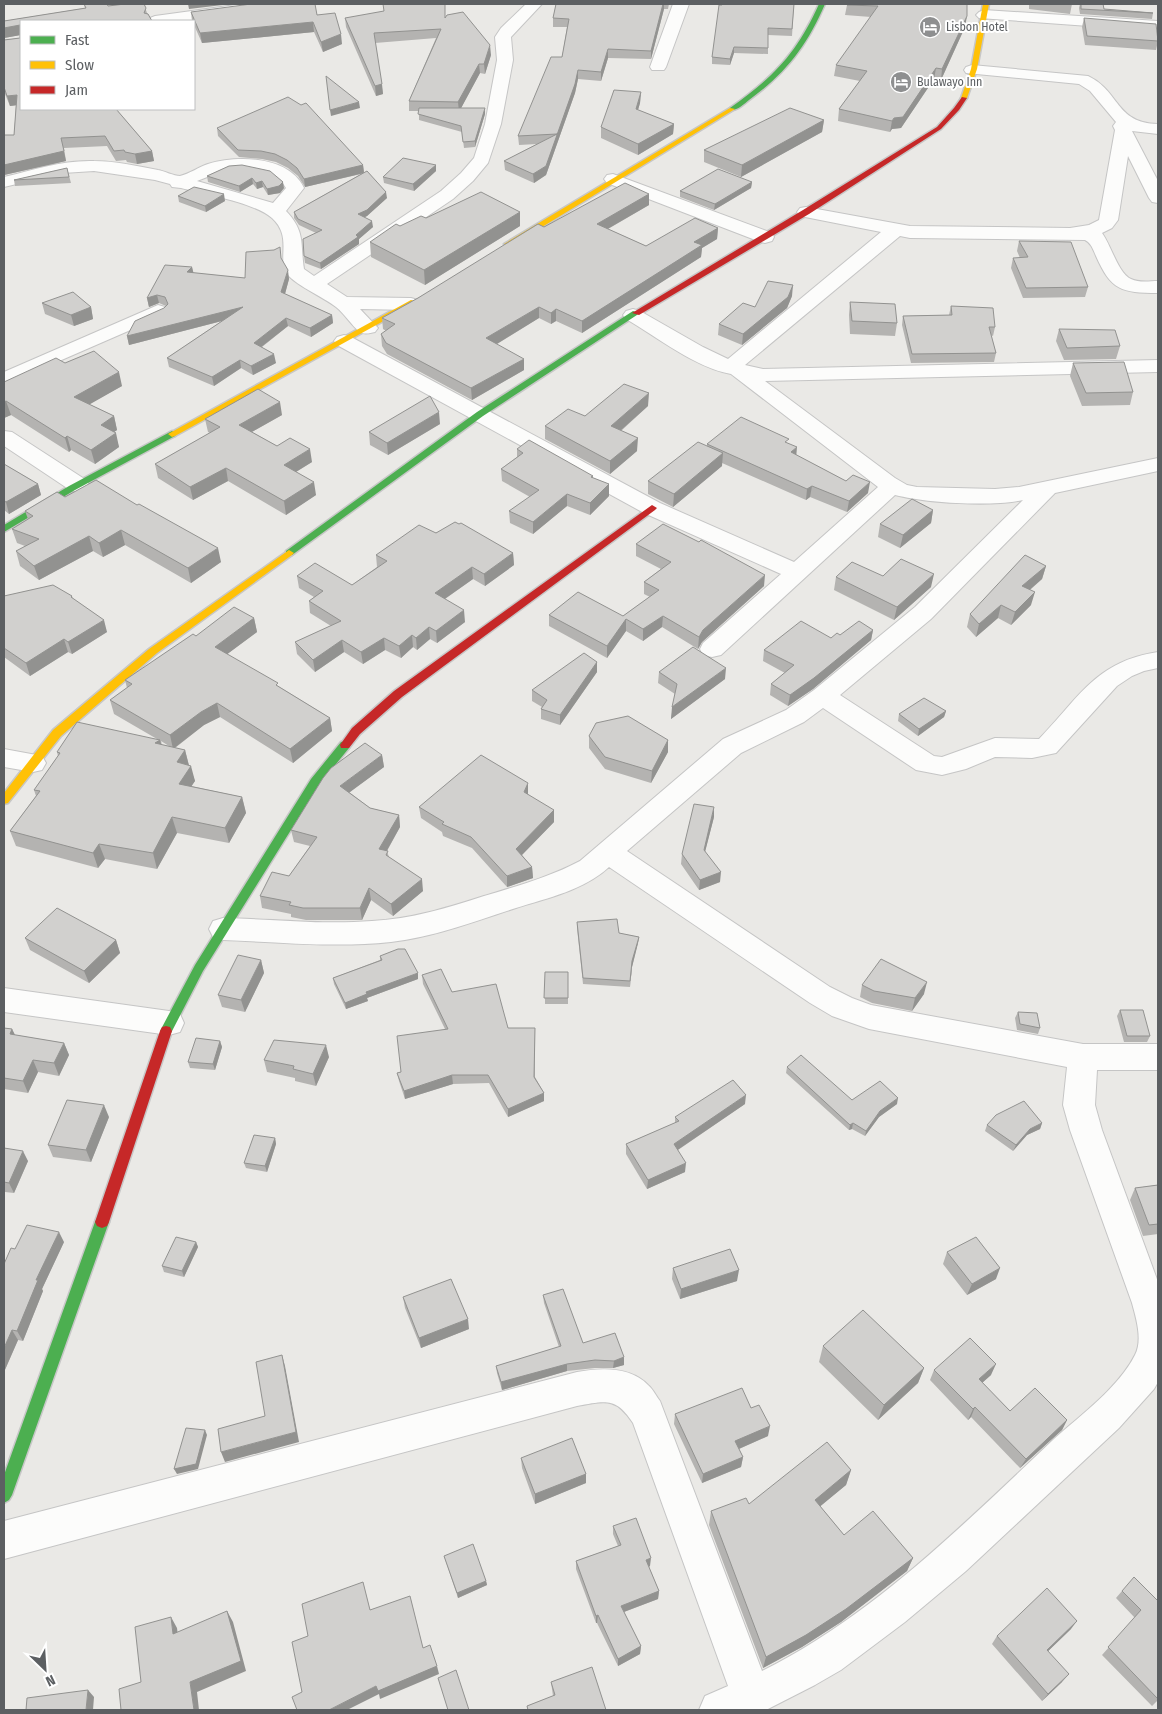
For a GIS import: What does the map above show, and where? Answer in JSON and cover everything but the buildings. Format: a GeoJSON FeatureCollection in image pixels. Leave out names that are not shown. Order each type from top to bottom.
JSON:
{"type":"FeatureCollection","features":[{"type":"Feature","properties":{"kind":"street"},"geometry":{"type":"LineString","coordinates":[[162,20],[273,4]]}},
{"type":"Feature","properties":{"kind":"street"},"geometry":{"type":"LineString","coordinates":[[314,285],[447,196],[482,159],[493,124],[505,60],[503,37],[506,31],[534,4]]}},
{"type":"Feature","properties":{"kind":"street"},"geometry":{"type":"LineString","coordinates":[[658,67],[681,4]]}},
{"type":"Feature","properties":{"kind":"street"},"geometry":{"type":"LineString","coordinates":[[495,252],[613,179],[729,112],[750,97],[790,60],[809,36],[822,4]]}},
{"type":"Feature","properties":{"kind":"street"},"geometry":{"type":"LineString","coordinates":[[4,800],[57,733],[153,652],[480,414],[633,315],[806,212],[939,128],[955,112],[963,100],[972,70],[985,10],[1119,17],[1158,26]]}},
{"type":"Feature","properties":{"kind":"street"},"geometry":{"type":"LineString","coordinates":[[972,70],[1082,79],[1090,82],[1115,114],[1158,198]]}},
{"type":"Feature","properties":{"kind":"street"},"geometry":{"type":"LineString","coordinates":[[1115,114],[1121,120],[1136,127],[1158,130]]}},
{"type":"Feature","properties":{"kind":"street"},"geometry":{"type":"LineString","coordinates":[[1068,234],[1098,229],[1109,220],[1123,130]]}},
{"type":"Feature","properties":{"kind":"street"},"geometry":{"type":"LineString","coordinates":[[178,182],[220,166],[238,163],[256,164],[287,176],[295,188],[283,205],[274,211]]}},
{"type":"Feature","properties":{"kind":"street"},"geometry":{"type":"LineString","coordinates":[[4,182],[63,168],[94,166],[157,175],[251,202],[274,211],[284,219],[290,228],[294,251],[292,264],[294,272],[343,303],[368,328]]}},
{"type":"Feature","properties":{"kind":"street"},"geometry":{"type":"LineString","coordinates":[[613,179],[765,237]]}},
{"type":"Feature","properties":{"kind":"street"},"geometry":{"type":"LineString","coordinates":[[806,212],[895,230],[1088,234],[1095,237],[1122,284],[1138,287],[1158,286]]}},
{"type":"Feature","properties":{"kind":"street"},"geometry":{"type":"LineString","coordinates":[[735,370],[895,230]]}},
{"type":"Feature","properties":{"kind":"street"},"geometry":{"type":"LineString","coordinates":[[4,529],[78,485],[368,328],[428,293]]}},
{"type":"Feature","properties":{"kind":"street"},"geometry":{"type":"LineString","coordinates":[[343,303],[411,304]]}},
{"type":"Feature","properties":{"kind":"street"},"geometry":{"type":"LineString","coordinates":[[4,379],[158,311]]}},
{"type":"Feature","properties":{"kind":"street"},"geometry":{"type":"LineString","coordinates":[[633,315],[735,370],[892,486],[917,494],[995,496],[1158,465]]}},
{"type":"Feature","properties":{"kind":"street"},"geometry":{"type":"LineString","coordinates":[[344,341],[652,508],[798,572]]}},
{"type":"Feature","properties":{"kind":"street"},"geometry":{"type":"LineString","coordinates":[[735,370],[779,376],[1158,366]]}},
{"type":"Feature","properties":{"kind":"street"},"geometry":{"type":"LineString","coordinates":[[4,437],[78,485]]}},
{"type":"Feature","properties":{"kind":"street"},"geometry":{"type":"LineString","coordinates":[[712,649],[892,486]]}},
{"type":"Feature","properties":{"kind":"street"},"geometry":{"type":"LineString","coordinates":[[223,928],[359,933],[392,931],[417,926],[538,891],[572,879],[609,853],[732,746],[795,716],[823,696],[923,612],[1049,487]]}},
{"type":"Feature","properties":{"kind":"street"},"geometry":{"type":"LineString","coordinates":[[4,1495],[122,1165],[169,1023],[223,928],[315,782],[356,731],[398,694],[652,508]]}},
{"type":"Feature","properties":{"kind":"street"},"geometry":{"type":"LineString","coordinates":[[823,696],[925,763],[940,768],[996,747],[1029,749],[1047,746],[1096,690],[1115,675],[1134,665],[1158,660]]}},
{"type":"Feature","properties":{"kind":"street"},"geometry":{"type":"LineString","coordinates":[[4,758],[33,763]]}},
{"type":"Feature","properties":{"kind":"street"},"geometry":{"type":"LineString","coordinates":[[609,853],[820,995],[842,1007],[869,1017],[1083,1057],[1158,1058]]}},
{"type":"Feature","properties":{"kind":"street"},"geometry":{"type":"LineString","coordinates":[[4,1000],[169,1023]]}},
{"type":"Feature","properties":{"kind":"street"},"geometry":{"type":"LineString","coordinates":[[719,1710],[752,1697],[825,1657],[896,1607],[990,1526],[1124,1398],[1145,1371],[1154,1352],[1155,1318],[1086,1130],[1079,1105],[1083,1057]]}},
{"type":"Feature","properties":{"kind":"street"},"geometry":{"type":"LineString","coordinates":[[4,1540],[577,1389],[597,1386],[624,1389],[635,1396],[646,1413],[752,1697]]}},
{"type":"Feature","properties":{"kind":"traffic: fast"},"geometry":{"type":"LineString","coordinates":[[732,109],[765,85],[794,56],[809,33],[822,4]]}},
{"type":"Feature","properties":{"kind":"traffic: fast"},"geometry":{"type":"LineString","coordinates":[[289,553],[480,414],[636,313]]}},
{"type":"Feature","properties":{"kind":"traffic: fast"},"geometry":{"type":"LineString","coordinates":[[4,529],[72,488],[172,434]]}},
{"type":"Feature","properties":{"kind":"traffic: fast"},"geometry":{"type":"LineString","coordinates":[[166,1031],[199,968],[315,782],[345,745]]}},
{"type":"Feature","properties":{"kind":"traffic: fast"},"geometry":{"type":"LineString","coordinates":[[4,1495],[102,1222]]}},
{"type":"Feature","properties":{"kind":"traffic: slow"},"geometry":{"type":"LineString","coordinates":[[964,98],[974,69],[986,4]]}},
{"type":"Feature","properties":{"kind":"traffic: slow"},"geometry":{"type":"LineString","coordinates":[[508,244],[732,109]]}},
{"type":"Feature","properties":{"kind":"traffic: slow"},"geometry":{"type":"LineString","coordinates":[[172,434],[414,302]]}},
{"type":"Feature","properties":{"kind":"traffic: slow"},"geometry":{"type":"LineString","coordinates":[[4,800],[57,733],[153,651],[289,553]]}},
{"type":"Feature","properties":{"kind":"traffic: jam"},"geometry":{"type":"LineString","coordinates":[[636,313],[806,212],[939,128],[957,109],[964,98]]}},
{"type":"Feature","properties":{"kind":"traffic: jam"},"geometry":{"type":"LineString","coordinates":[[345,745],[356,731],[398,694],[652,508]]}},
{"type":"Feature","properties":{"kind":"traffic: jam"},"geometry":{"type":"LineString","coordinates":[[102,1222],[166,1031]]}},
{"type":"Feature","properties":{"kind":"place","name":"Lisbon Hotel"},"geometry":{"type":"Point","coordinates":[930,27]}},
{"type":"Feature","properties":{"kind":"place","name":"Bulawayo Inn"},"geometry":{"type":"Point","coordinates":[901,82]}}]}
